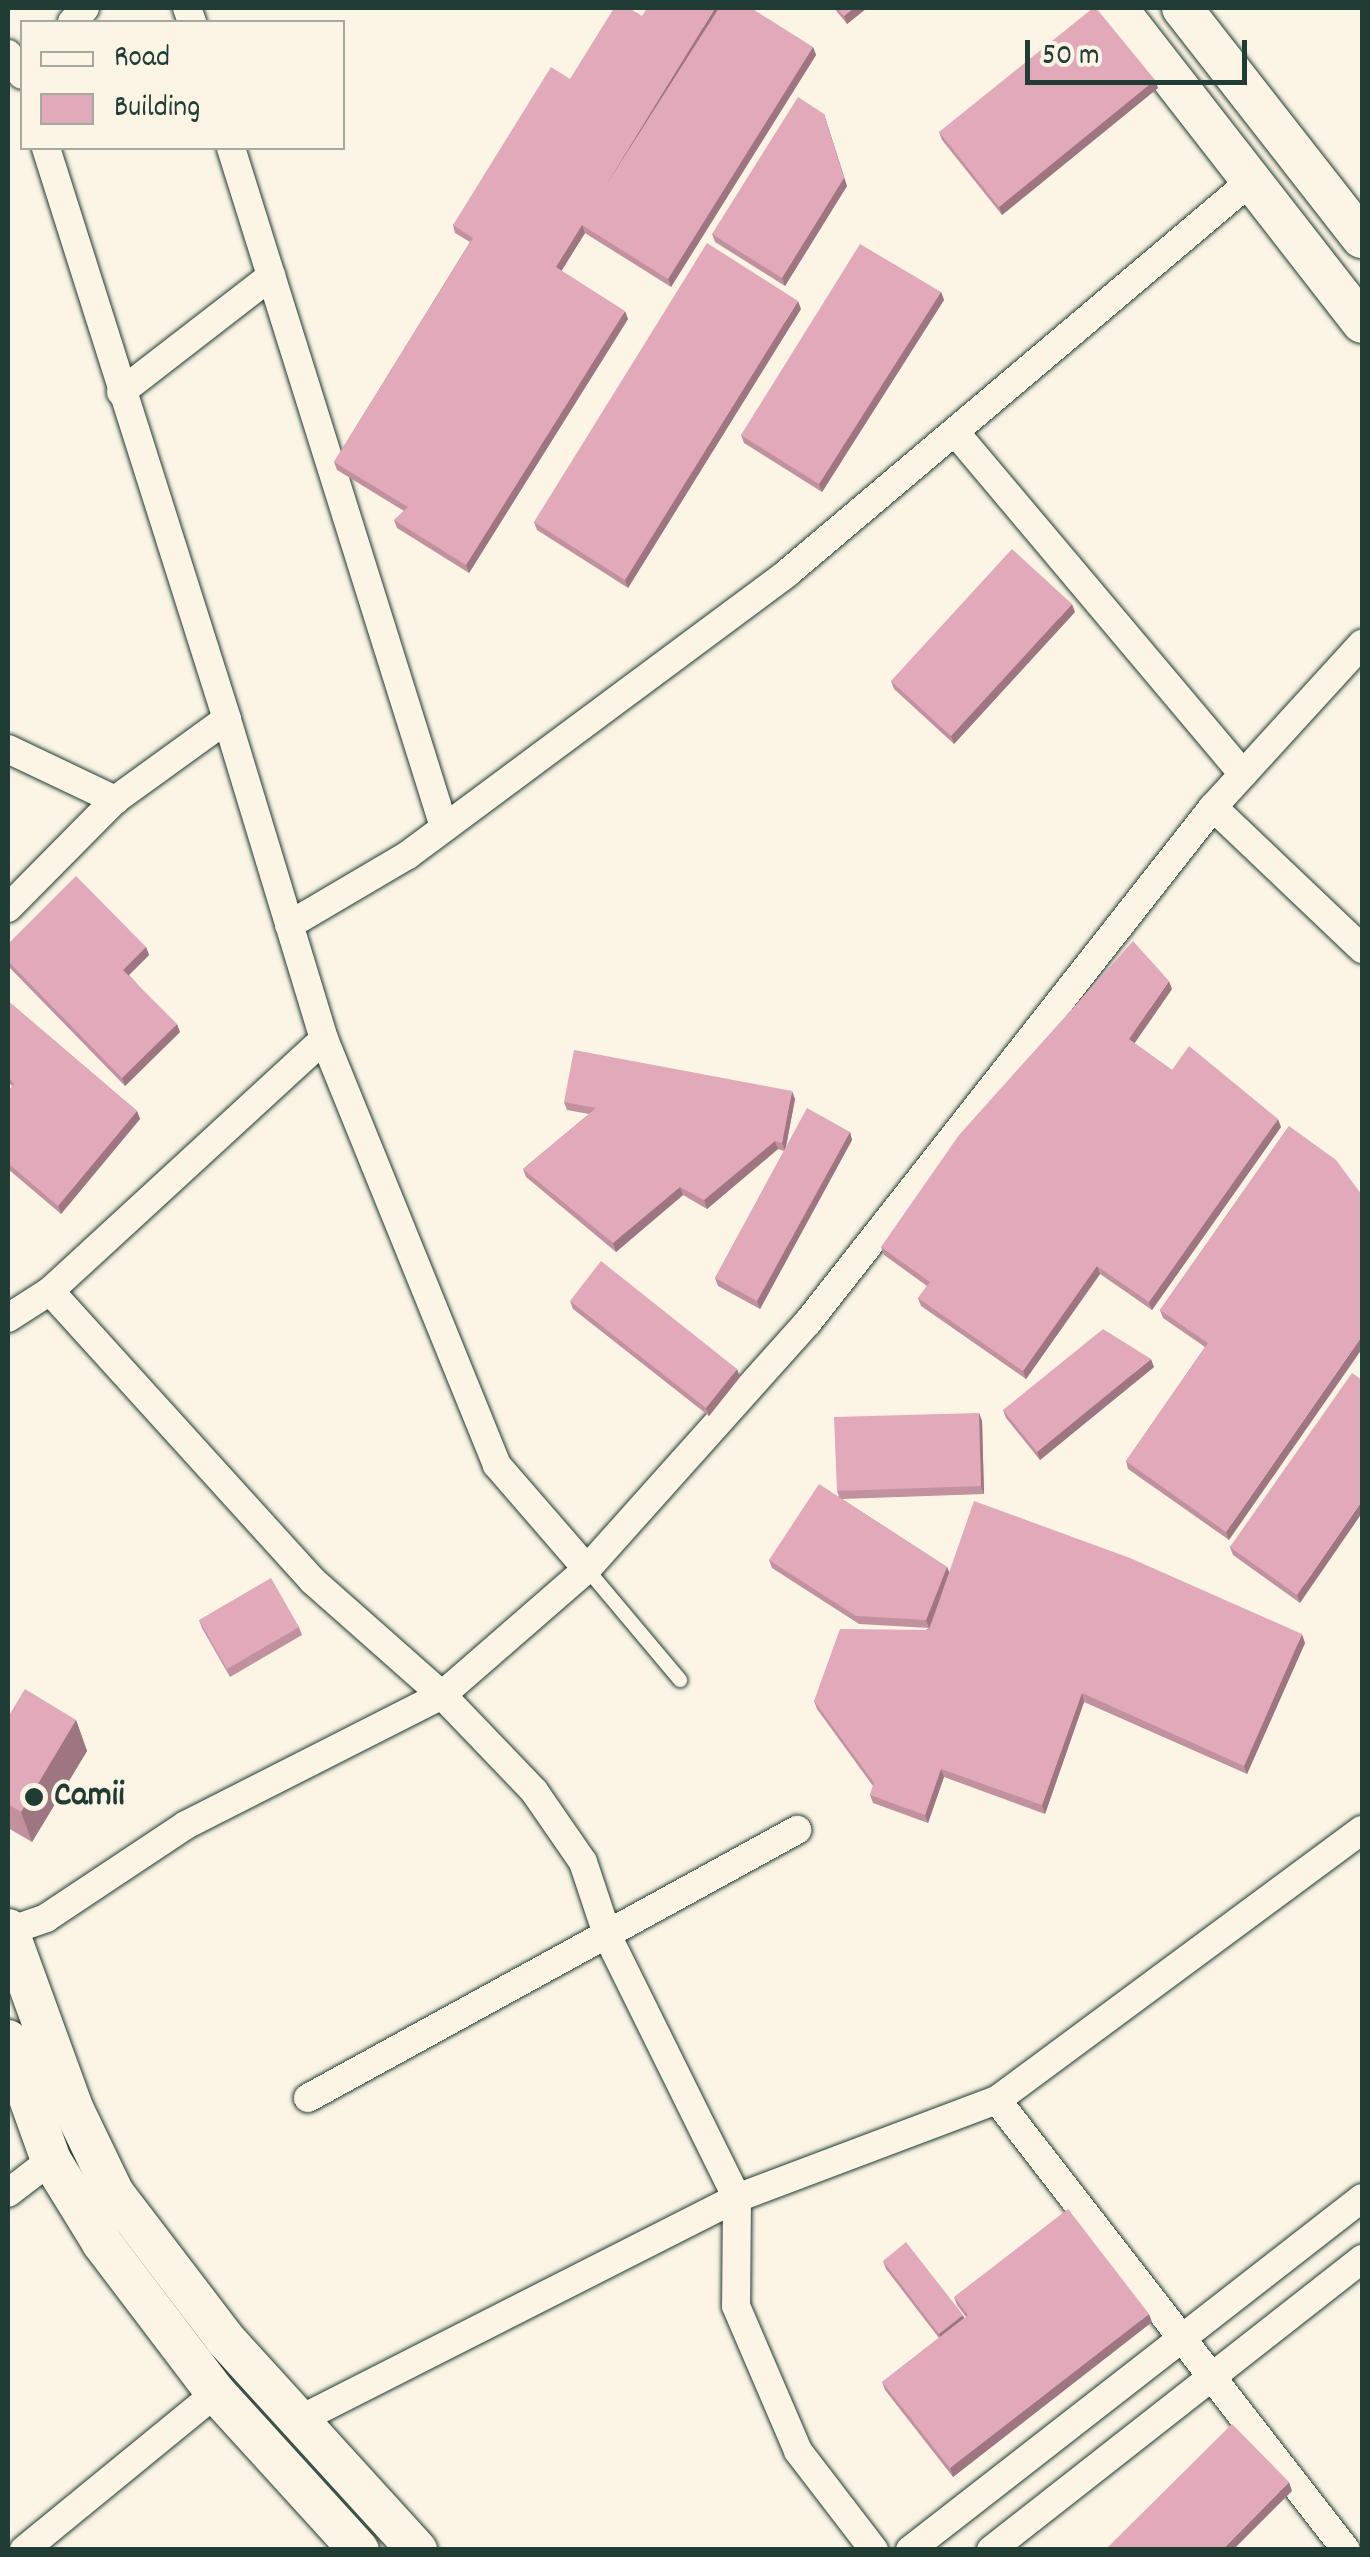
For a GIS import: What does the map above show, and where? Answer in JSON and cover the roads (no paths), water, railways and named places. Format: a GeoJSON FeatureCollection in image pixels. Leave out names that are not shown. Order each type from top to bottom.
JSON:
{"type":"FeatureCollection","features":[{"type":"Feature","properties":{"kind":"street"},"geometry":{"type":"LineString","coordinates":[[1117,8],[1362,324]]}},
{"type":"Feature","properties":{"kind":"street"},"geometry":{"type":"LineString","coordinates":[[1182,8],[1362,238]]}},
{"type":"Feature","properties":{"kind":"street"},"geometry":{"type":"LineString","coordinates":[[47,150],[228,718],[324,1039],[498,1465],[587,1570]]}},
{"type":"Feature","properties":{"kind":"street"},"geometry":{"type":"LineString","coordinates":[[232,150],[444,827]]}},
{"type":"Feature","properties":{"kind":"street"},"geometry":{"type":"LineString","coordinates":[[289,925],[444,827],[786,574],[1252,180]]}},
{"type":"Feature","properties":{"kind":"street"},"geometry":{"type":"LineString","coordinates":[[121,392],[272,276]]}},
{"type":"Feature","properties":{"kind":"street"},"geometry":{"type":"LineString","coordinates":[[955,432],[1243,774]]}},
{"type":"Feature","properties":{"kind":"street"},"geometry":{"type":"LineString","coordinates":[[417,2550],[296,2421],[168,2270],[114,2193],[74,2110],[8,1931],[46,1918],[186,1825],[442,1694],[587,1570],[808,1322],[1213,807],[1362,644]]}},
{"type":"Feature","properties":{"kind":"street"},"geometry":{"type":"LineString","coordinates":[[8,908],[114,800],[228,718]]}},
{"type":"Feature","properties":{"kind":"street"},"geometry":{"type":"LineString","coordinates":[[8,749],[114,800]]}},
{"type":"Feature","properties":{"kind":"street"},"geometry":{"type":"LineString","coordinates":[[1213,807],[1362,948]]}},
{"type":"Feature","properties":{"kind":"street"},"geometry":{"type":"LineString","coordinates":[[8,1318],[50,1290],[324,1039]]}},
{"type":"Feature","properties":{"kind":"street"},"geometry":{"type":"LineString","coordinates":[[50,1290],[313,1581],[442,1694],[534,1790],[582,1862],[608,1937],[737,2198],[736,2306],[798,2451],[874,2550]]}},
{"type":"Feature","properties":{"kind":"street"},"geometry":{"type":"LineString","coordinates":[[308,2098],[797,1830]]}},
{"type":"Feature","properties":{"kind":"street"},"geometry":{"type":"LineString","coordinates":[[296,2421],[737,2198],[996,2100],[1362,1830]]}},
{"type":"Feature","properties":{"kind":"street"},"geometry":{"type":"LineString","coordinates":[[8,2040],[52,2160],[102,2244],[216,2393],[359,2550]]}},
{"type":"Feature","properties":{"kind":"street"},"geometry":{"type":"LineString","coordinates":[[996,2100],[1346,2550]]}},
{"type":"Feature","properties":{"kind":"street"},"geometry":{"type":"LineString","coordinates":[[8,2192],[52,2160]]}},
{"type":"Feature","properties":{"kind":"street"},"geometry":{"type":"LineString","coordinates":[[910,2550],[1362,2198]]}},
{"type":"Feature","properties":{"kind":"street"},"geometry":{"type":"LineString","coordinates":[[990,2550],[1362,2259]]}},
{"type":"Feature","properties":{"kind":"street"},"geometry":{"type":"LineString","coordinates":[[37,2544],[216,2393]]}},
{"type":"Feature","properties":{"kind":"lane"},"geometry":{"type":"LineString","coordinates":[[587,1570],[680,1680]]}},
{"type":"Feature","properties":{"kind":"place","name":"Camii"},"geometry":{"type":"Point","coordinates":[34,1797]}}]}
